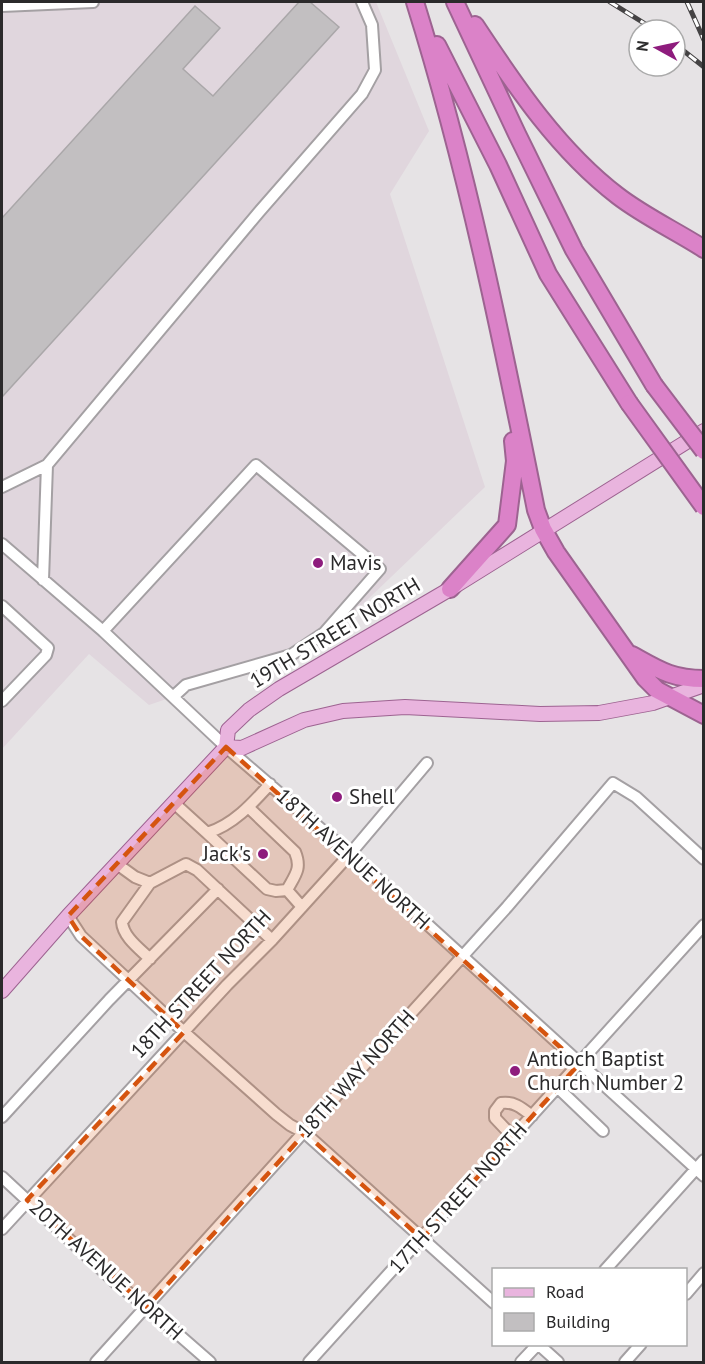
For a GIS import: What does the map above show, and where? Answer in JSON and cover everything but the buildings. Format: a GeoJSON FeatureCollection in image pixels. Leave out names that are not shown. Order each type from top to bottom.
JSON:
{"type":"FeatureCollection","features":[{"type":"Feature","properties":{"kind":"highway"},"geometry":{"type":"LineString","coordinates":[[415,2],[498,165],[548,274],[629,403],[704,507]]}},
{"type":"Feature","properties":{"kind":"highway"},"geometry":{"type":"LineString","coordinates":[[415,2],[438,75],[466,188],[503,347],[536,510],[543,529],[556,552],[629,652],[645,678],[657,690],[704,714]]}},
{"type":"Feature","properties":{"kind":"highway"},"geometry":{"type":"LineString","coordinates":[[455,2],[574,250],[654,385],[704,451]]}},
{"type":"Feature","properties":{"kind":"highway"},"geometry":{"type":"LineString","coordinates":[[460,2],[539,116],[575,157],[618,197],[700,245]]}},
{"type":"Feature","properties":{"kind":"highway"},"geometry":{"type":"LineString","coordinates":[[450,589],[507,525],[515,461],[503,347]]}},
{"type":"Feature","properties":{"kind":"highway"},"geometry":{"type":"LineString","coordinates":[[629,652],[662,672],[684,679],[704,679]]}},
{"type":"Feature","properties":{"kind":"main road","name":"19TH STREET NORTH"},"geometry":{"type":"LineString","coordinates":[[2,991],[68,916],[226,747],[228,730],[249,710],[279,688],[450,589],[543,529],[704,431]]}},
{"type":"Feature","properties":{"kind":"main road"},"geometry":{"type":"LineString","coordinates":[[226,747],[242,748],[304,720],[343,711],[405,707],[540,714],[599,713],[653,703],[704,686]]}},
{"type":"Feature","properties":{"kind":"street"},"geometry":{"type":"LineString","coordinates":[[2,6],[93,2]]}},
{"type":"Feature","properties":{"kind":"street"},"geometry":{"type":"LineString","coordinates":[[2,487],[47,465],[259,212],[362,94],[375,70],[372,25],[362,2]]}},
{"type":"Feature","properties":{"kind":"street"},"geometry":{"type":"LineString","coordinates":[[43,580],[47,465]]}},
{"type":"Feature","properties":{"kind":"street"},"geometry":{"type":"LineString","coordinates":[[103,632],[256,465],[380,569],[324,633],[306,646],[291,655],[186,685],[174,696]]}},
{"type":"Feature","properties":{"kind":"street","name":"18TH AVENUE NORTH"},"geometry":{"type":"LineString","coordinates":[[2,544],[174,696],[226,747],[350,854],[699,1173]]}},
{"type":"Feature","properties":{"kind":"street"},"geometry":{"type":"LineString","coordinates":[[2,606],[48,648],[46,655],[2,701]]}},
{"type":"Feature","properties":{"kind":"street","name":"18TH STREET NORTH"},"geometry":{"type":"LineString","coordinates":[[2,1230],[27,1200],[250,960],[272,940],[350,854],[427,763]]}},
{"type":"Feature","properties":{"kind":"street","name":"18TH WAY NORTH"},"geometry":{"type":"LineString","coordinates":[[96,1362],[507,907],[613,783],[636,797],[704,859]]}},
{"type":"Feature","properties":{"kind":"street"},"geometry":{"type":"LineString","coordinates":[[207,833],[217,830],[242,814],[270,784]]}},
{"type":"Feature","properties":{"kind":"street"},"geometry":{"type":"LineString","coordinates":[[174,803],[267,889],[287,890]]}},
{"type":"Feature","properties":{"kind":"street"},"geometry":{"type":"LineString","coordinates":[[248,807],[295,852],[299,861],[298,870],[287,890]]}},
{"type":"Feature","properties":{"kind":"street"},"geometry":{"type":"LineString","coordinates":[[117,864],[135,877],[150,883]]}},
{"type":"Feature","properties":{"kind":"street"},"geometry":{"type":"LineString","coordinates":[[150,960],[124,931],[122,922],[150,883],[186,864],[198,870],[272,940]]}},
{"type":"Feature","properties":{"kind":"street"},"geometry":{"type":"LineString","coordinates":[[2,1117],[109,1000],[218,889]]}},
{"type":"Feature","properties":{"kind":"street"},"geometry":{"type":"LineString","coordinates":[[287,890],[302,907]]}},
{"type":"Feature","properties":{"kind":"street"},"geometry":{"type":"LineString","coordinates":[[68,916],[81,936],[183,1032],[284,1120],[305,1132],[492,1301]]}},
{"type":"Feature","properties":{"kind":"street","name":"17TH STREET NORTH"},"geometry":{"type":"LineString","coordinates":[[309,1362],[704,925]]}},
{"type":"Feature","properties":{"kind":"street"},"geometry":{"type":"LineString","coordinates":[[558,1088],[603,1131]]}},
{"type":"Feature","properties":{"kind":"street"},"geometry":{"type":"LineString","coordinates":[[513,1137],[495,1118],[495,1111],[501,1103],[518,1105],[532,1116]]}},
{"type":"Feature","properties":{"kind":"street"},"geometry":{"type":"LineString","coordinates":[[606,1268],[699,1173],[704,1160]]}},
{"type":"Feature","properties":{"kind":"street","name":"20TH AVENUE NORTH"},"geometry":{"type":"LineString","coordinates":[[2,1177],[115,1282],[147,1306],[210,1362]]}},
{"type":"Feature","properties":{"kind":"street"},"geometry":{"type":"LineString","coordinates":[[687,1293],[704,1273]]}},
{"type":"Feature","properties":{"kind":"street"},"geometry":{"type":"LineString","coordinates":[[521,1362],[537,1346]]}},
{"type":"Feature","properties":{"kind":"street"},"geometry":{"type":"LineString","coordinates":[[539,1346],[558,1362]]}},
{"type":"Feature","properties":{"kind":"street"},"geometry":{"type":"LineString","coordinates":[[625,1362],[639,1346]]}},
{"type":"Feature","properties":{"kind":"highlighted area"},"geometry":{"type":"Polygon","coordinates":[[[226,747],[579,1064],[422,1239],[305,1133],[147,1307],[27,1200],[184,1032],[81,936],[68,916],[226,747]]]}},
{"type":"Feature","properties":{"kind":"shaded area"},"geometry":{"type":"Polygon","coordinates":[[[2,2],[376,2],[429,131],[390,194],[485,487],[318,647],[149,705],[89,654],[2,749],[2,2]]]}},
{"type":"Feature","properties":{"kind":"railway"},"geometry":{"type":"LineString","coordinates":[[610,2],[636,18]]}},
{"type":"Feature","properties":{"kind":"railway"},"geometry":{"type":"LineString","coordinates":[[687,2],[704,40]]}},
{"type":"Feature","properties":{"kind":"railway"},"geometry":{"type":"LineString","coordinates":[[687,54],[704,67]]}},
{"type":"Feature","properties":{"kind":"place","name":"Mavis"},"geometry":{"type":"Point","coordinates":[318,563]}},
{"type":"Feature","properties":{"kind":"place","name":"Shell"},"geometry":{"type":"Point","coordinates":[337,797]}},
{"type":"Feature","properties":{"kind":"place","name":"Jack's"},"geometry":{"type":"Point","coordinates":[263,854]}},
{"type":"Feature","properties":{"kind":"place","name":"Antioch Baptist Church Number 2"},"geometry":{"type":"Point","coordinates":[515,1071]}}]}
